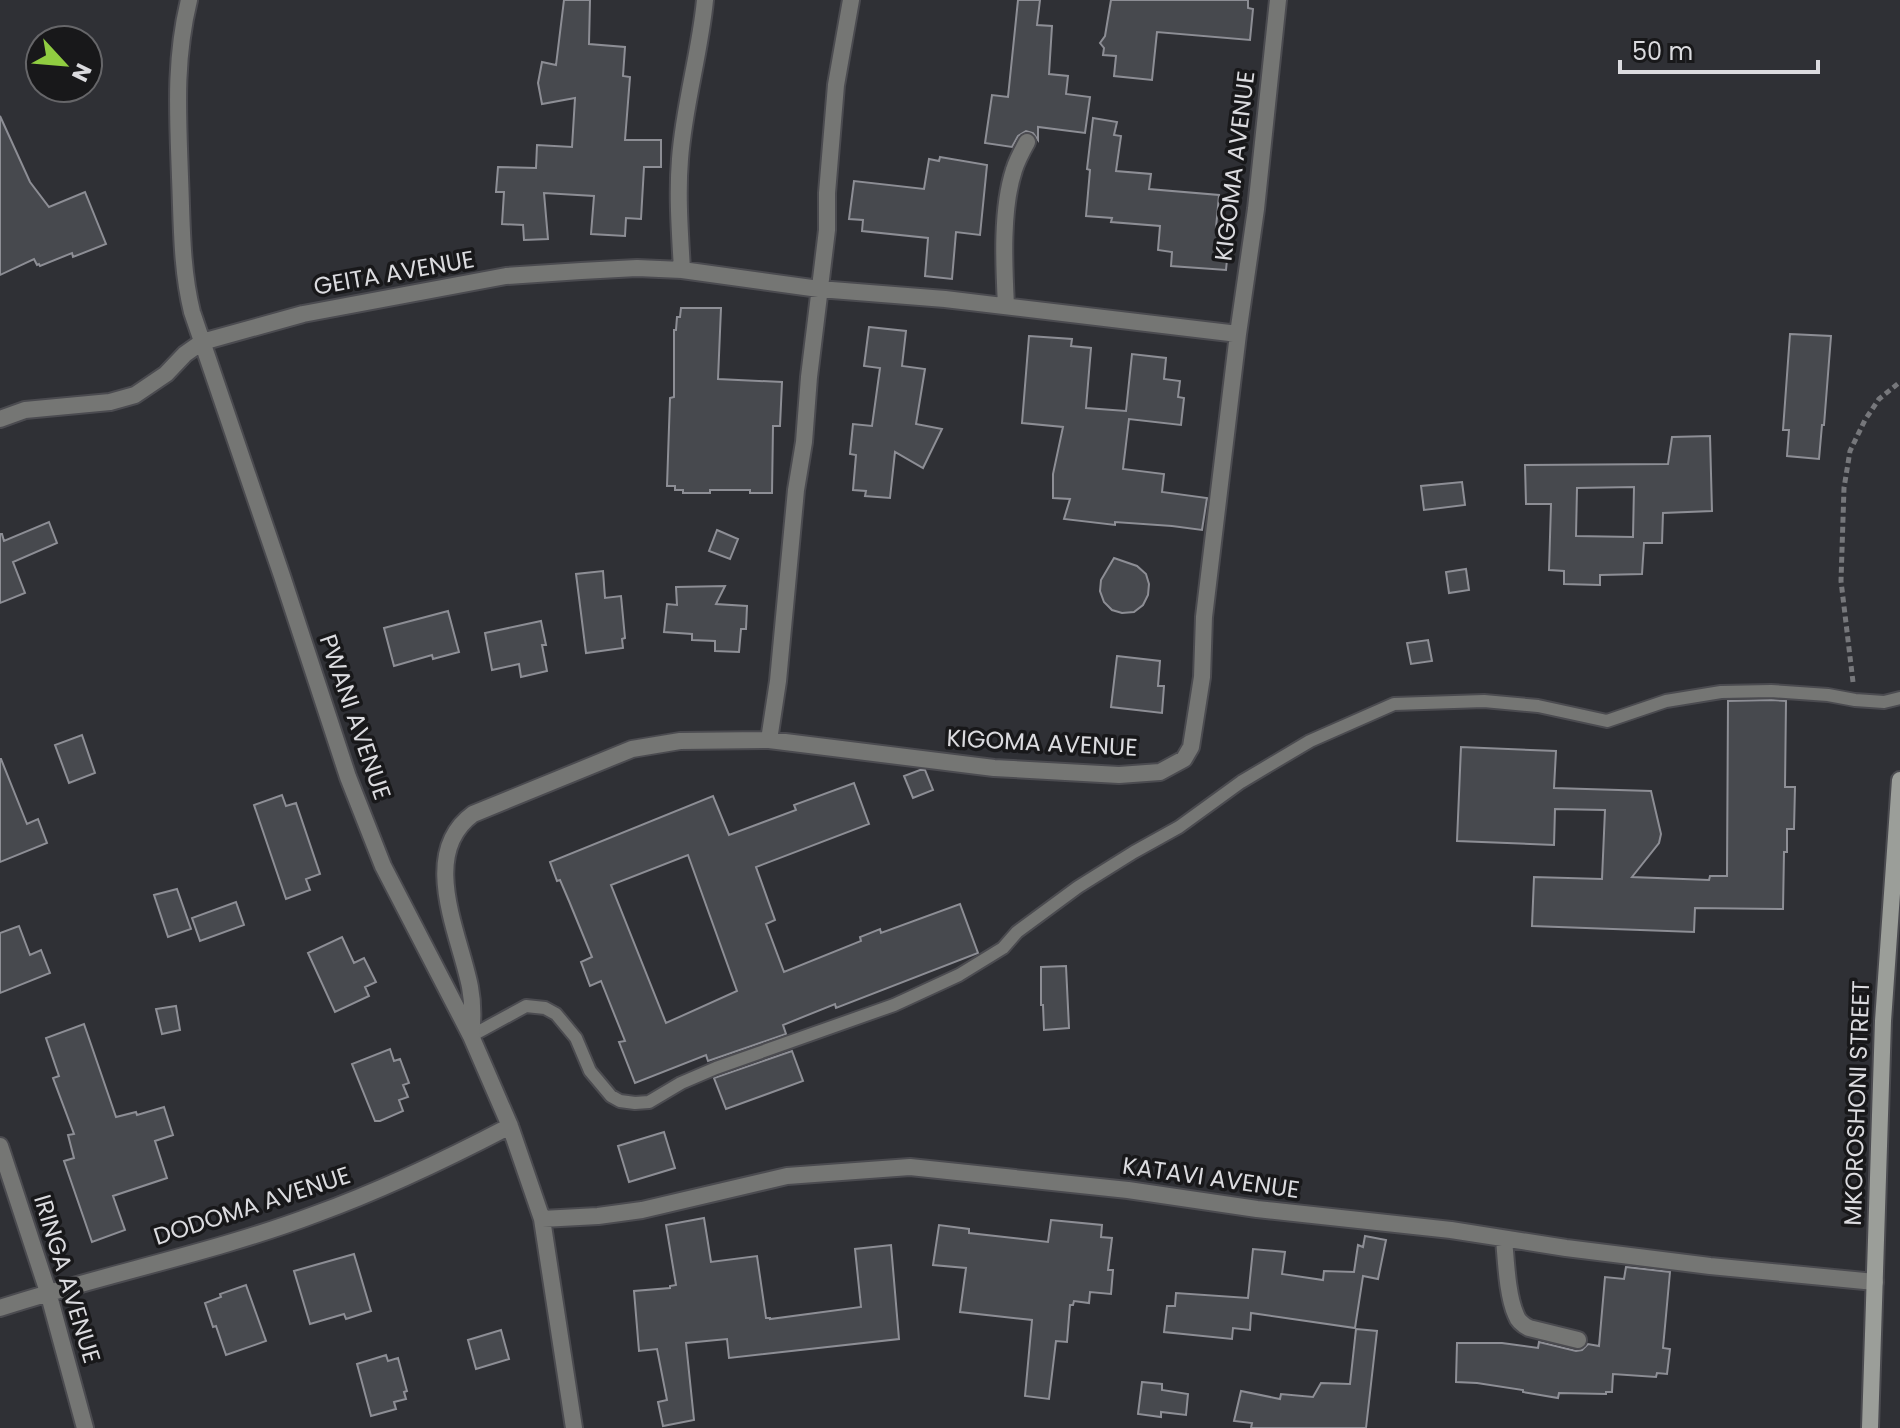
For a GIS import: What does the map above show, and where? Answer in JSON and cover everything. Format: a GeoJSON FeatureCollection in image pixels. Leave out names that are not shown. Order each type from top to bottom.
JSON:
{"type":"FeatureCollection","features":[{"type":"Feature","properties":{"kind":"street","name":"PWANI AVENUE"},"geometry":{"type":"LineString","coordinates":[[189,0],[179,52],[177,101],[185,284],[348,777],[383,866],[471,1036],[510,1126],[542,1219],[574,1428]]}},
{"type":"Feature","properties":{"kind":"street"},"geometry":{"type":"LineString","coordinates":[[682,270],[678,192],[680,156],[705,0]]}},
{"type":"Feature","properties":{"kind":"street"},"geometry":{"type":"LineString","coordinates":[[769,740],[827,230],[836,85],[851,0]]}},
{"type":"Feature","properties":{"kind":"street","name":"KIGOMA AVENUE"},"geometry":{"type":"LineString","coordinates":[[471,1036],[473,1005],[470,985],[447,895],[445,874],[445,861],[457,828],[473,814],[512,796],[632,749],[680,741],[769,740],[994,768],[1119,775],[1160,772],[1184,759],[1191,747],[1202,677],[1204,617],[1256,209],[1278,0]]}},
{"type":"Feature","properties":{"kind":"street"},"geometry":{"type":"LineString","coordinates":[[1006,306],[1004,269],[1009,192],[1014,170],[1027,142]]}},
{"type":"Feature","properties":{"kind":"street","name":"GEITA AVENUE"},"geometry":{"type":"LineString","coordinates":[[0,419],[25,410],[110,402],[135,395],[166,374],[202,342],[303,314],[506,276],[637,268],[682,270],[819,289],[945,299],[1238,334]]}},
{"type":"Feature","properties":{"kind":"street","name":"MKOROSHONI STREET"},"geometry":{"type":"LineString","coordinates":[[1870,1428],[1883,1021],[1900,780]]}},
{"type":"Feature","properties":{"kind":"street","name":"DODOMA AVENUE"},"geometry":{"type":"LineString","coordinates":[[0,1308],[197,1252],[316,1214],[428,1166],[510,1126]]}},
{"type":"Feature","properties":{"kind":"street","name":"IRINGA AVENUE"},"geometry":{"type":"LineString","coordinates":[[0,1146],[48,1292],[85,1428]]}},
{"type":"Feature","properties":{"kind":"street","name":"KATAVI AVENUE"},"geometry":{"type":"LineString","coordinates":[[542,1219],[642,1210],[787,1176],[910,1167],[1128,1190],[1710,1266],[1875,1282]]}},
{"type":"Feature","properties":{"kind":"street"},"geometry":{"type":"LineString","coordinates":[[1504,1239],[1516,1316],[1529,1328],[1578,1340]]}},
{"type":"Feature","properties":{"kind":"lane"},"geometry":{"type":"LineString","coordinates":[[471,1036],[526,1006],[545,1008],[556,1014],[576,1038],[590,1071],[611,1096],[620,1101],[649,1102],[681,1083],[716,1068],[894,1005],[959,975],[1003,948],[1017,932],[1078,887],[1179,827],[1241,782],[1310,741],[1394,704],[1484,701],[1538,706],[1607,721],[1666,701],[1721,692],[1771,691],[1884,702],[1900,698]]}},
{"type":"Feature","properties":{"kind":"path"},"geometry":{"type":"LineString","coordinates":[[1855,700],[1841,581],[1844,488],[1850,451],[1865,420],[1879,399],[1900,382]]}},
{"type":"Feature","properties":{"kind":"building"},"geometry":{"type":"Polygon","coordinates":[[[564,0],[590,0],[589,44],[625,47],[623,76],[630,77],[625,140],[661,140],[661,167],[644,167],[641,219],[626,218],[625,236],[591,234],[594,196],[544,193],[548,239],[524,240],[523,225],[502,224],[504,192],[496,192],[498,167],[536,168],[537,145],[572,147],[575,98],[542,104],[538,83],[542,62],[556,65],[564,0]]]}},
{"type":"Feature","properties":{"kind":"building"},"geometry":{"type":"Polygon","coordinates":[[[1018,0],[1040,0],[1037,25],[1052,26],[1049,74],[1068,76],[1066,94],[1090,97],[1085,133],[1038,127],[1038,140],[1033,133],[1026,131],[1018,136],[1012,147],[985,143],[992,95],[1008,97],[1018,0]]]}},
{"type":"Feature","properties":{"kind":"building"},"geometry":{"type":"Polygon","coordinates":[[[1111,0],[1248,0],[1248,8],[1253,9],[1250,40],[1157,32],[1152,80],[1114,76],[1116,56],[1103,55],[1104,48],[1100,43],[1105,36],[1111,0]]]}},
{"type":"Feature","properties":{"kind":"building"},"geometry":{"type":"Polygon","coordinates":[[[0,116],[30,182],[49,207],[85,192],[106,244],[40,266],[34,259],[0,275],[0,116]]]}},
{"type":"Feature","properties":{"kind":"building"},"geometry":{"type":"Polygon","coordinates":[[[1093,118],[1117,122],[1114,135],[1121,136],[1116,171],[1151,174],[1149,189],[1219,195],[1216,228],[1230,229],[1226,270],[1171,266],[1172,252],[1158,250],[1160,226],[1111,222],[1112,218],[1086,216],[1093,118]]]}},
{"type":"Feature","properties":{"kind":"building"},"geometry":{"type":"Polygon","coordinates":[[[940,157],[987,165],[980,235],[956,232],[952,279],[925,276],[928,238],[862,231],[863,220],[849,219],[854,181],[924,189],[929,159],[939,161],[940,157]]]}},
{"type":"Feature","properties":{"kind":"building"},"geometry":{"type":"Polygon","coordinates":[[[681,308],[721,308],[718,379],[782,382],[780,426],[773,426],[772,493],[710,490],[710,493],[683,493],[683,490],[675,490],[675,486],[667,486],[670,398],[674,397],[674,330],[681,308]]]}},
{"type":"Feature","properties":{"kind":"building"},"geometry":{"type":"Polygon","coordinates":[[[869,327],[906,331],[902,366],[925,369],[916,424],[942,429],[923,468],[895,452],[890,498],[865,496],[866,491],[853,490],[856,455],[850,454],[853,424],[872,426],[880,368],[864,366],[869,327]]]}},
{"type":"Feature","properties":{"kind":"building"},"geometry":{"type":"Polygon","coordinates":[[[1790,334],[1831,336],[1819,459],[1787,456],[1789,430],[1783,430],[1790,334]]]}},
{"type":"Feature","properties":{"kind":"building"},"geometry":{"type":"Polygon","coordinates":[[[1029,336],[1072,339],[1071,346],[1091,348],[1086,408],[1126,411],[1132,354],[1166,358],[1164,379],[1180,381],[1178,397],[1184,398],[1181,425],[1129,419],[1123,469],[1164,474],[1162,492],[1207,498],[1202,530],[1064,519],[1070,499],[1053,498],[1053,474],[1063,427],[1022,423],[1029,336]]]}},
{"type":"Feature","properties":{"kind":"building"},"geometry":{"type":"Polygon","coordinates":[[[1710,436],[1712,511],[1663,513],[1662,543],[1644,543],[1642,574],[1600,575],[1600,585],[1564,584],[1564,571],[1549,570],[1551,504],[1526,504],[1525,465],[1668,464],[1672,437],[1710,436]],[[1634,487],[1577,488],[1576,536],[1633,537],[1634,487]]]}},
{"type":"Feature","properties":{"kind":"building"},"geometry":{"type":"Polygon","coordinates":[[[1462,482],[1465,505],[1424,510],[1421,486],[1462,482]]]}},
{"type":"Feature","properties":{"kind":"building"},"geometry":{"type":"Polygon","coordinates":[[[49,522],[57,543],[13,562],[25,593],[0,603],[0,534],[4,541],[49,522]]]}},
{"type":"Feature","properties":{"kind":"building"},"geometry":{"type":"Polygon","coordinates":[[[717,530],[738,539],[730,559],[709,551],[717,530]]]}},
{"type":"Feature","properties":{"kind":"building"},"geometry":{"type":"Polygon","coordinates":[[[1114,558],[1137,566],[1146,574],[1148,595],[1143,605],[1134,612],[1112,610],[1104,602],[1100,591],[1101,580],[1114,558]]]}},
{"type":"Feature","properties":{"kind":"building"},"geometry":{"type":"Polygon","coordinates":[[[1466,569],[1469,590],[1449,593],[1446,572],[1466,569]]]}},
{"type":"Feature","properties":{"kind":"building"},"geometry":{"type":"Polygon","coordinates":[[[603,571],[605,598],[621,596],[623,648],[586,653],[576,574],[603,571]]]}},
{"type":"Feature","properties":{"kind":"building"},"geometry":{"type":"Polygon","coordinates":[[[725,586],[716,604],[747,606],[746,629],[741,629],[739,652],[715,651],[715,641],[692,640],[692,634],[664,632],[667,604],[677,605],[676,587],[725,586]]]}},
{"type":"Feature","properties":{"kind":"building"},"geometry":{"type":"Polygon","coordinates":[[[448,611],[459,652],[433,659],[432,655],[394,666],[384,628],[448,611]]]}},
{"type":"Feature","properties":{"kind":"building"},"geometry":{"type":"Polygon","coordinates":[[[541,621],[547,671],[521,677],[519,664],[492,670],[485,633],[541,621]]]}},
{"type":"Feature","properties":{"kind":"building"},"geometry":{"type":"Polygon","coordinates":[[[1428,640],[1432,661],[1411,664],[1407,643],[1428,640]]]}},
{"type":"Feature","properties":{"kind":"building"},"geometry":{"type":"Polygon","coordinates":[[[1117,656],[1160,661],[1158,686],[1164,686],[1162,713],[1111,707],[1117,656]]]}},
{"type":"Feature","properties":{"kind":"building"},"geometry":{"type":"Polygon","coordinates":[[[1728,701],[1786,701],[1785,787],[1795,787],[1794,829],[1787,829],[1787,852],[1784,852],[1783,909],[1695,908],[1694,932],[1532,926],[1534,877],[1602,879],[1605,810],[1555,809],[1554,845],[1457,841],[1461,747],[1556,751],[1554,788],[1651,791],[1661,834],[1659,843],[1632,877],[1709,880],[1710,876],[1727,876],[1728,701]]]}},
{"type":"Feature","properties":{"kind":"building"},"geometry":{"type":"Polygon","coordinates":[[[82,735],[95,773],[69,783],[55,745],[82,735]]]}},
{"type":"Feature","properties":{"kind":"building"},"geometry":{"type":"Polygon","coordinates":[[[0,759],[27,824],[38,819],[47,843],[0,862],[0,759]]]}},
{"type":"Feature","properties":{"kind":"building"},"geometry":{"type":"Polygon","coordinates":[[[925,770],[933,790],[913,798],[904,776],[925,770]]]}},
{"type":"Feature","properties":{"kind":"building"},"geometry":{"type":"Polygon","coordinates":[[[854,783],[869,824],[756,867],[775,920],[766,924],[784,972],[861,941],[860,937],[880,929],[881,933],[960,904],[978,953],[836,1008],[835,1004],[783,1025],[786,1034],[708,1061],[706,1055],[635,1083],[619,1042],[625,1041],[601,981],[590,986],[581,962],[592,957],[550,862],[713,796],[729,835],[796,810],[794,805],[854,783]],[[688,855],[611,885],[666,1023],[737,991],[688,855]]]}},
{"type":"Feature","properties":{"kind":"building"},"geometry":{"type":"Polygon","coordinates":[[[282,795],[286,806],[296,803],[320,874],[306,879],[310,890],[286,899],[254,805],[282,795]]]}},
{"type":"Feature","properties":{"kind":"building"},"geometry":{"type":"Polygon","coordinates":[[[177,889],[191,929],[168,937],[154,895],[177,889]]]}},
{"type":"Feature","properties":{"kind":"building"},"geometry":{"type":"Polygon","coordinates":[[[236,902],[244,925],[200,941],[192,918],[236,902]]]}},
{"type":"Feature","properties":{"kind":"building"},"geometry":{"type":"Polygon","coordinates":[[[19,926],[30,955],[41,950],[50,973],[0,993],[0,933],[19,926]]]}},
{"type":"Feature","properties":{"kind":"building"},"geometry":{"type":"Polygon","coordinates":[[[342,937],[354,963],[364,958],[376,982],[365,987],[369,996],[335,1012],[308,953],[342,937]]]}},
{"type":"Feature","properties":{"kind":"building"},"geometry":{"type":"Polygon","coordinates":[[[1066,966],[1069,1028],[1044,1030],[1041,967],[1066,966]]]}},
{"type":"Feature","properties":{"kind":"building"},"geometry":{"type":"Polygon","coordinates":[[[176,1006],[180,1030],[162,1034],[156,1009],[176,1006]]]}},
{"type":"Feature","properties":{"kind":"building"},"geometry":{"type":"Polygon","coordinates":[[[84,1024],[116,1117],[164,1107],[173,1135],[155,1141],[167,1178],[113,1196],[125,1230],[92,1242],[64,1161],[74,1158],[68,1135],[74,1134],[53,1078],[59,1076],[46,1038],[84,1024]]]}},
{"type":"Feature","properties":{"kind":"building"},"geometry":{"type":"Polygon","coordinates":[[[390,1049],[394,1061],[400,1059],[409,1083],[403,1085],[408,1097],[399,1100],[403,1111],[375,1121],[352,1064],[390,1049]]]}},
{"type":"Feature","properties":{"kind":"building"},"geometry":{"type":"Polygon","coordinates":[[[792,1051],[803,1081],[726,1109],[714,1078],[792,1051]]]}},
{"type":"Feature","properties":{"kind":"building"},"geometry":{"type":"Polygon","coordinates":[[[664,1132],[675,1168],[629,1182],[618,1146],[664,1132]]]}},
{"type":"Feature","properties":{"kind":"building"},"geometry":{"type":"Polygon","coordinates":[[[704,1218],[711,1262],[757,1256],[766,1318],[770,1319],[861,1307],[855,1249],[891,1245],[899,1339],[729,1358],[727,1339],[686,1343],[694,1420],[663,1426],[658,1402],[667,1400],[657,1349],[639,1351],[634,1291],[676,1285],[666,1225],[704,1218]]]}},
{"type":"Feature","properties":{"kind":"building"},"geometry":{"type":"Polygon","coordinates":[[[1051,1220],[1102,1225],[1101,1237],[1112,1238],[1108,1270],[1113,1270],[1111,1294],[1090,1292],[1089,1303],[1074,1301],[1070,1305],[1067,1342],[1056,1341],[1049,1399],[1025,1396],[1032,1320],[960,1312],[966,1268],[933,1265],[939,1225],[969,1229],[969,1233],[1048,1242],[1051,1220]]]}},
{"type":"Feature","properties":{"kind":"building"},"geometry":{"type":"Polygon","coordinates":[[[1365,1236],[1386,1240],[1378,1279],[1363,1276],[1355,1328],[1251,1313],[1250,1330],[1233,1328],[1232,1339],[1164,1332],[1167,1306],[1175,1306],[1176,1293],[1248,1298],[1253,1249],[1285,1252],[1282,1274],[1323,1280],[1324,1271],[1354,1272],[1358,1245],[1363,1247],[1365,1236]]]}},
{"type":"Feature","properties":{"kind":"building"},"geometry":{"type":"Polygon","coordinates":[[[354,1254],[371,1311],[346,1319],[344,1314],[310,1324],[294,1271],[354,1254]]]}},
{"type":"Feature","properties":{"kind":"building"},"geometry":{"type":"Polygon","coordinates":[[[1626,1267],[1670,1272],[1663,1348],[1670,1349],[1667,1374],[1657,1373],[1656,1377],[1613,1374],[1612,1392],[1559,1393],[1558,1398],[1523,1390],[1456,1382],[1457,1343],[1502,1343],[1538,1348],[1539,1342],[1576,1351],[1588,1344],[1599,1346],[1605,1277],[1624,1279],[1626,1267]]]}},
{"type":"Feature","properties":{"kind":"building"},"geometry":{"type":"Polygon","coordinates":[[[246,1285],[266,1341],[226,1355],[205,1303],[246,1285]]]}},
{"type":"Feature","properties":{"kind":"building"},"geometry":{"type":"Polygon","coordinates":[[[1356,1329],[1377,1331],[1366,1428],[1251,1428],[1252,1423],[1234,1421],[1241,1391],[1280,1399],[1281,1394],[1313,1397],[1321,1383],[1350,1384],[1356,1329]]]}},
{"type":"Feature","properties":{"kind":"building"},"geometry":{"type":"Polygon","coordinates":[[[501,1330],[509,1359],[476,1369],[468,1340],[501,1330]]]}},
{"type":"Feature","properties":{"kind":"building"},"geometry":{"type":"Polygon","coordinates":[[[386,1355],[388,1361],[398,1358],[407,1391],[404,1392],[406,1399],[394,1402],[396,1409],[371,1416],[357,1364],[386,1355]]]}},
{"type":"Feature","properties":{"kind":"building"},"geometry":{"type":"Polygon","coordinates":[[[1142,1382],[1162,1384],[1162,1390],[1188,1394],[1186,1415],[1161,1412],[1161,1417],[1138,1414],[1142,1382]]]}}]}
